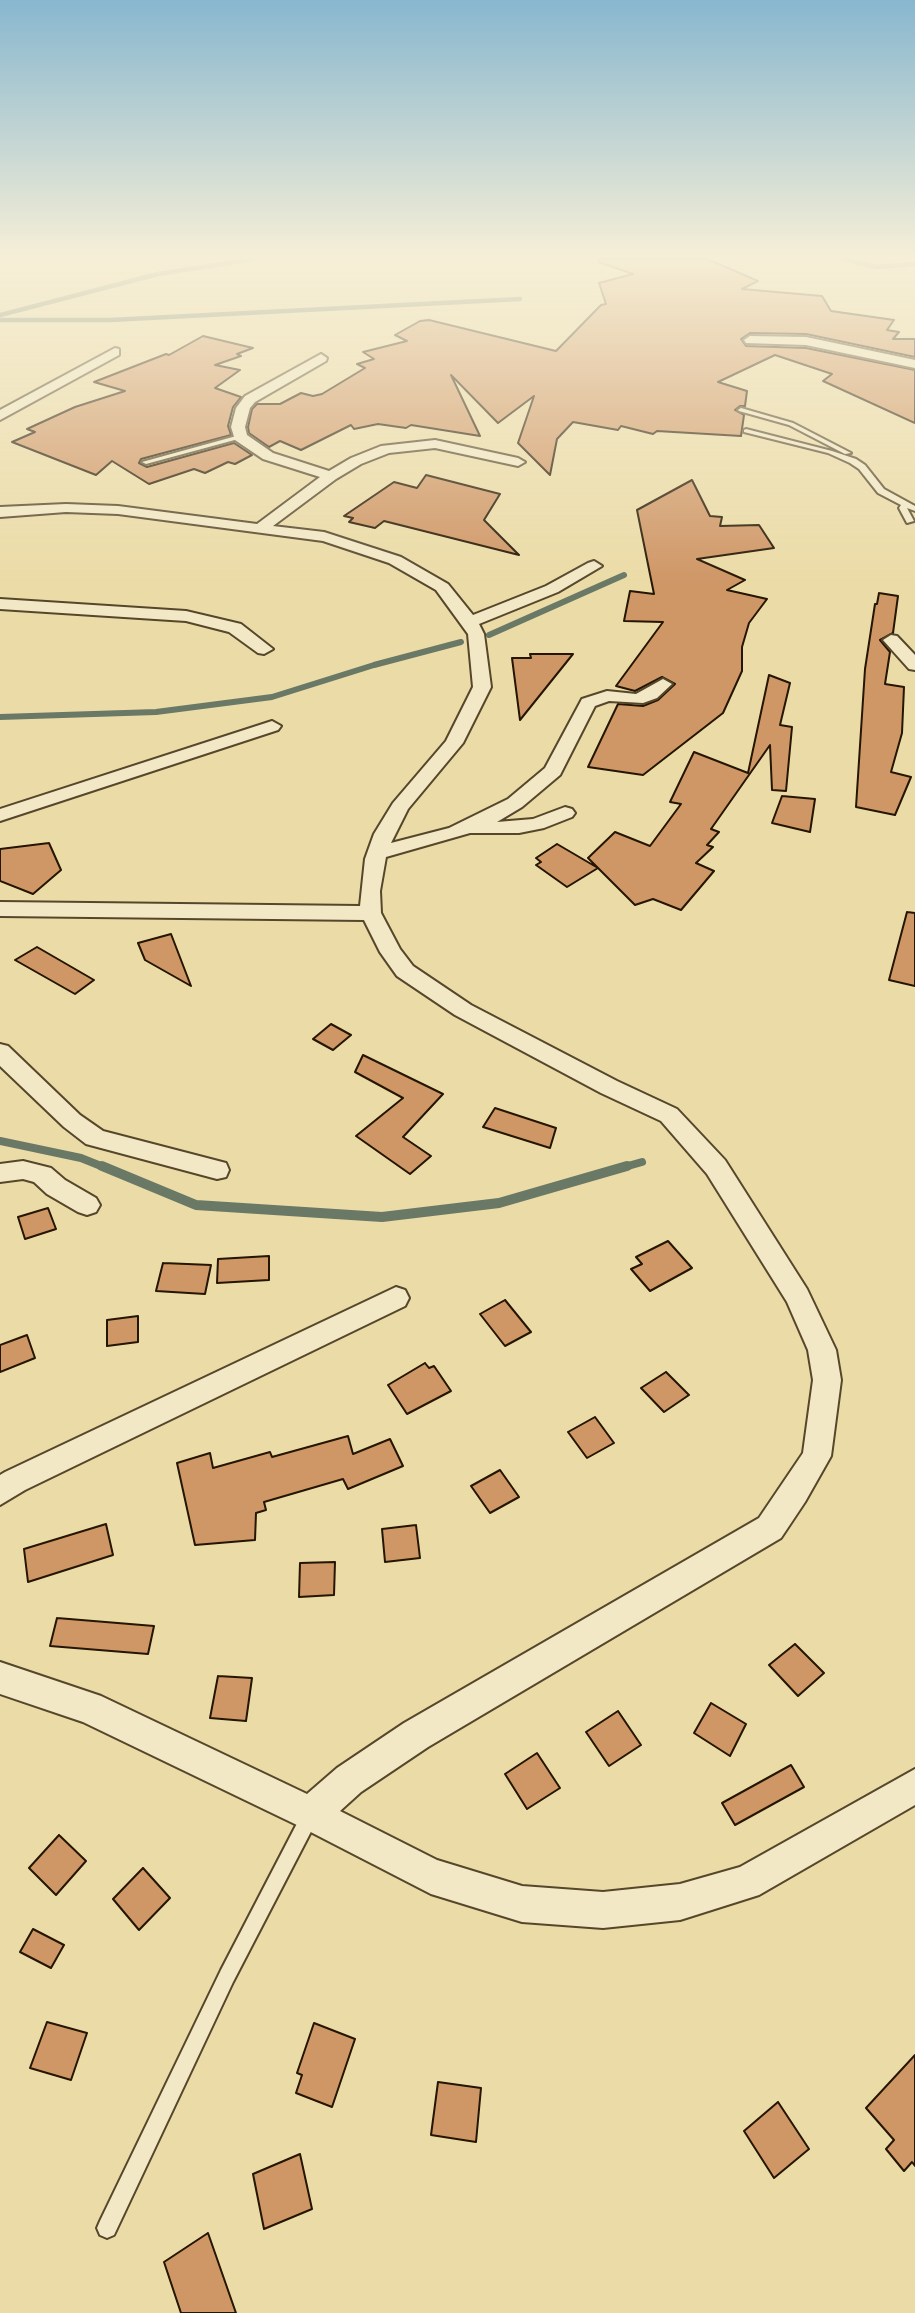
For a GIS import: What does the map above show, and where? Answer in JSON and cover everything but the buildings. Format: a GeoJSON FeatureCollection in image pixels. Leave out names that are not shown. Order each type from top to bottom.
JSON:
{"type":"FeatureCollection","features":[{"type":"Feature","properties":{"kind":"street"},"geometry":{"type":"LineString","coordinates":[[0,416],[88,367]]}},
{"type":"Feature","properties":{"kind":"street"},"geometry":{"type":"LineString","coordinates":[[306,367],[250,399],[238,420],[240,438],[268,456],[331,476]]}},
{"type":"Feature","properties":{"kind":"street"},"geometry":{"type":"LineString","coordinates":[[262,527],[331,476],[372,454],[417,444],[459,447],[518,462]]}},
{"type":"Feature","properties":{"kind":"street"},"geometry":{"type":"LineString","coordinates":[[0,512],[66,508],[118,510],[324,537],[364,548],[419,572],[442,587],[470,622],[476,634],[482,687],[454,743],[400,807],[384,834],[377,853],[370,891],[372,913],[391,952],[405,971],[463,1010],[669,1115],[694,1139],[716,1167],[798,1297],[822,1350],[827,1380],[817,1456],[770,1528],[416,1735],[349,1780],[312,1814]]}},
{"type":"Feature","properties":{"kind":"street"},"geometry":{"type":"LineString","coordinates":[[470,622],[552,589],[594,566]]}},
{"type":"Feature","properties":{"kind":"street"},"geometry":{"type":"LineString","coordinates":[[0,604],[186,616],[235,628],[264,649]]}},
{"type":"Feature","properties":{"kind":"street"},"geometry":{"type":"LineString","coordinates":[[891,640],[915,665]]}},
{"type":"Feature","properties":{"kind":"street"},"geometry":{"type":"LineString","coordinates":[[377,853],[423,842],[467,827],[515,803],[553,771],[588,703],[607,696],[632,699],[645,697],[663,684]]}},
{"type":"Feature","properties":{"kind":"street"},"geometry":{"type":"LineString","coordinates":[[0,815],[272,726]]}},
{"type":"Feature","properties":{"kind":"street"},"geometry":{"type":"LineString","coordinates":[[467,827],[519,827],[537,824],[565,813]]}},
{"type":"Feature","properties":{"kind":"street"},"geometry":{"type":"LineString","coordinates":[[0,909],[372,913]]}},
{"type":"Feature","properties":{"kind":"street"},"geometry":{"type":"LineString","coordinates":[[0,1052],[72,1121],[95,1138],[218,1170]]}},
{"type":"Feature","properties":{"kind":"street"},"geometry":{"type":"LineString","coordinates":[[0,1173],[23,1170],[42,1175],[56,1187],[87,1205]]}},
{"type":"Feature","properties":{"kind":"street"},"geometry":{"type":"LineString","coordinates":[[0,1492],[15,1481],[396,1298]]}},
{"type":"Feature","properties":{"kind":"street"},"geometry":{"type":"LineString","coordinates":[[0,1678],[89,1708],[312,1814],[431,1876],[522,1904],[603,1910],[680,1902],[747,1882],[915,1786]]}},
{"type":"Feature","properties":{"kind":"lane"},"geometry":{"type":"LineString","coordinates":[[741,410],[767,416],[813,433],[840,448],[852,457],[881,491],[901,499],[915,509]]}},
{"type":"Feature","properties":{"kind":"lane"},"geometry":{"type":"LineString","coordinates":[[746,430],[830,452],[853,461]]}},
{"type":"Feature","properties":{"kind":"lane"},"geometry":{"type":"LineString","coordinates":[[146,462],[240,438]]}},
{"type":"Feature","properties":{"kind":"lane"},"geometry":{"type":"LineString","coordinates":[[905,504],[903,508],[910,521]]}},
{"type":"Feature","properties":{"kind":"lane"},"geometry":{"type":"LineString","coordinates":[[107,2228],[227,1976],[312,1814]]}},
{"type":"Feature","properties":{"kind":"waterway"},"geometry":{"type":"LineString","coordinates":[[489,635],[624,575]]}},
{"type":"Feature","properties":{"kind":"waterway"},"geometry":{"type":"LineString","coordinates":[[0,717],[156,712],[272,697],[374,665],[461,642]]}},
{"type":"Feature","properties":{"kind":"waterway"},"geometry":{"type":"LineString","coordinates":[[0,1141],[81,1158],[106,1168]]}},
{"type":"Feature","properties":{"kind":"waterway"},"geometry":{"type":"LineString","coordinates":[[621,1168],[642,1162]]}},
{"type":"Feature","properties":{"kind":"waterway"},"geometry":{"type":"LineString","coordinates":[[102,1166],[196,1205],[382,1217],[499,1203],[627,1166]]}}]}
